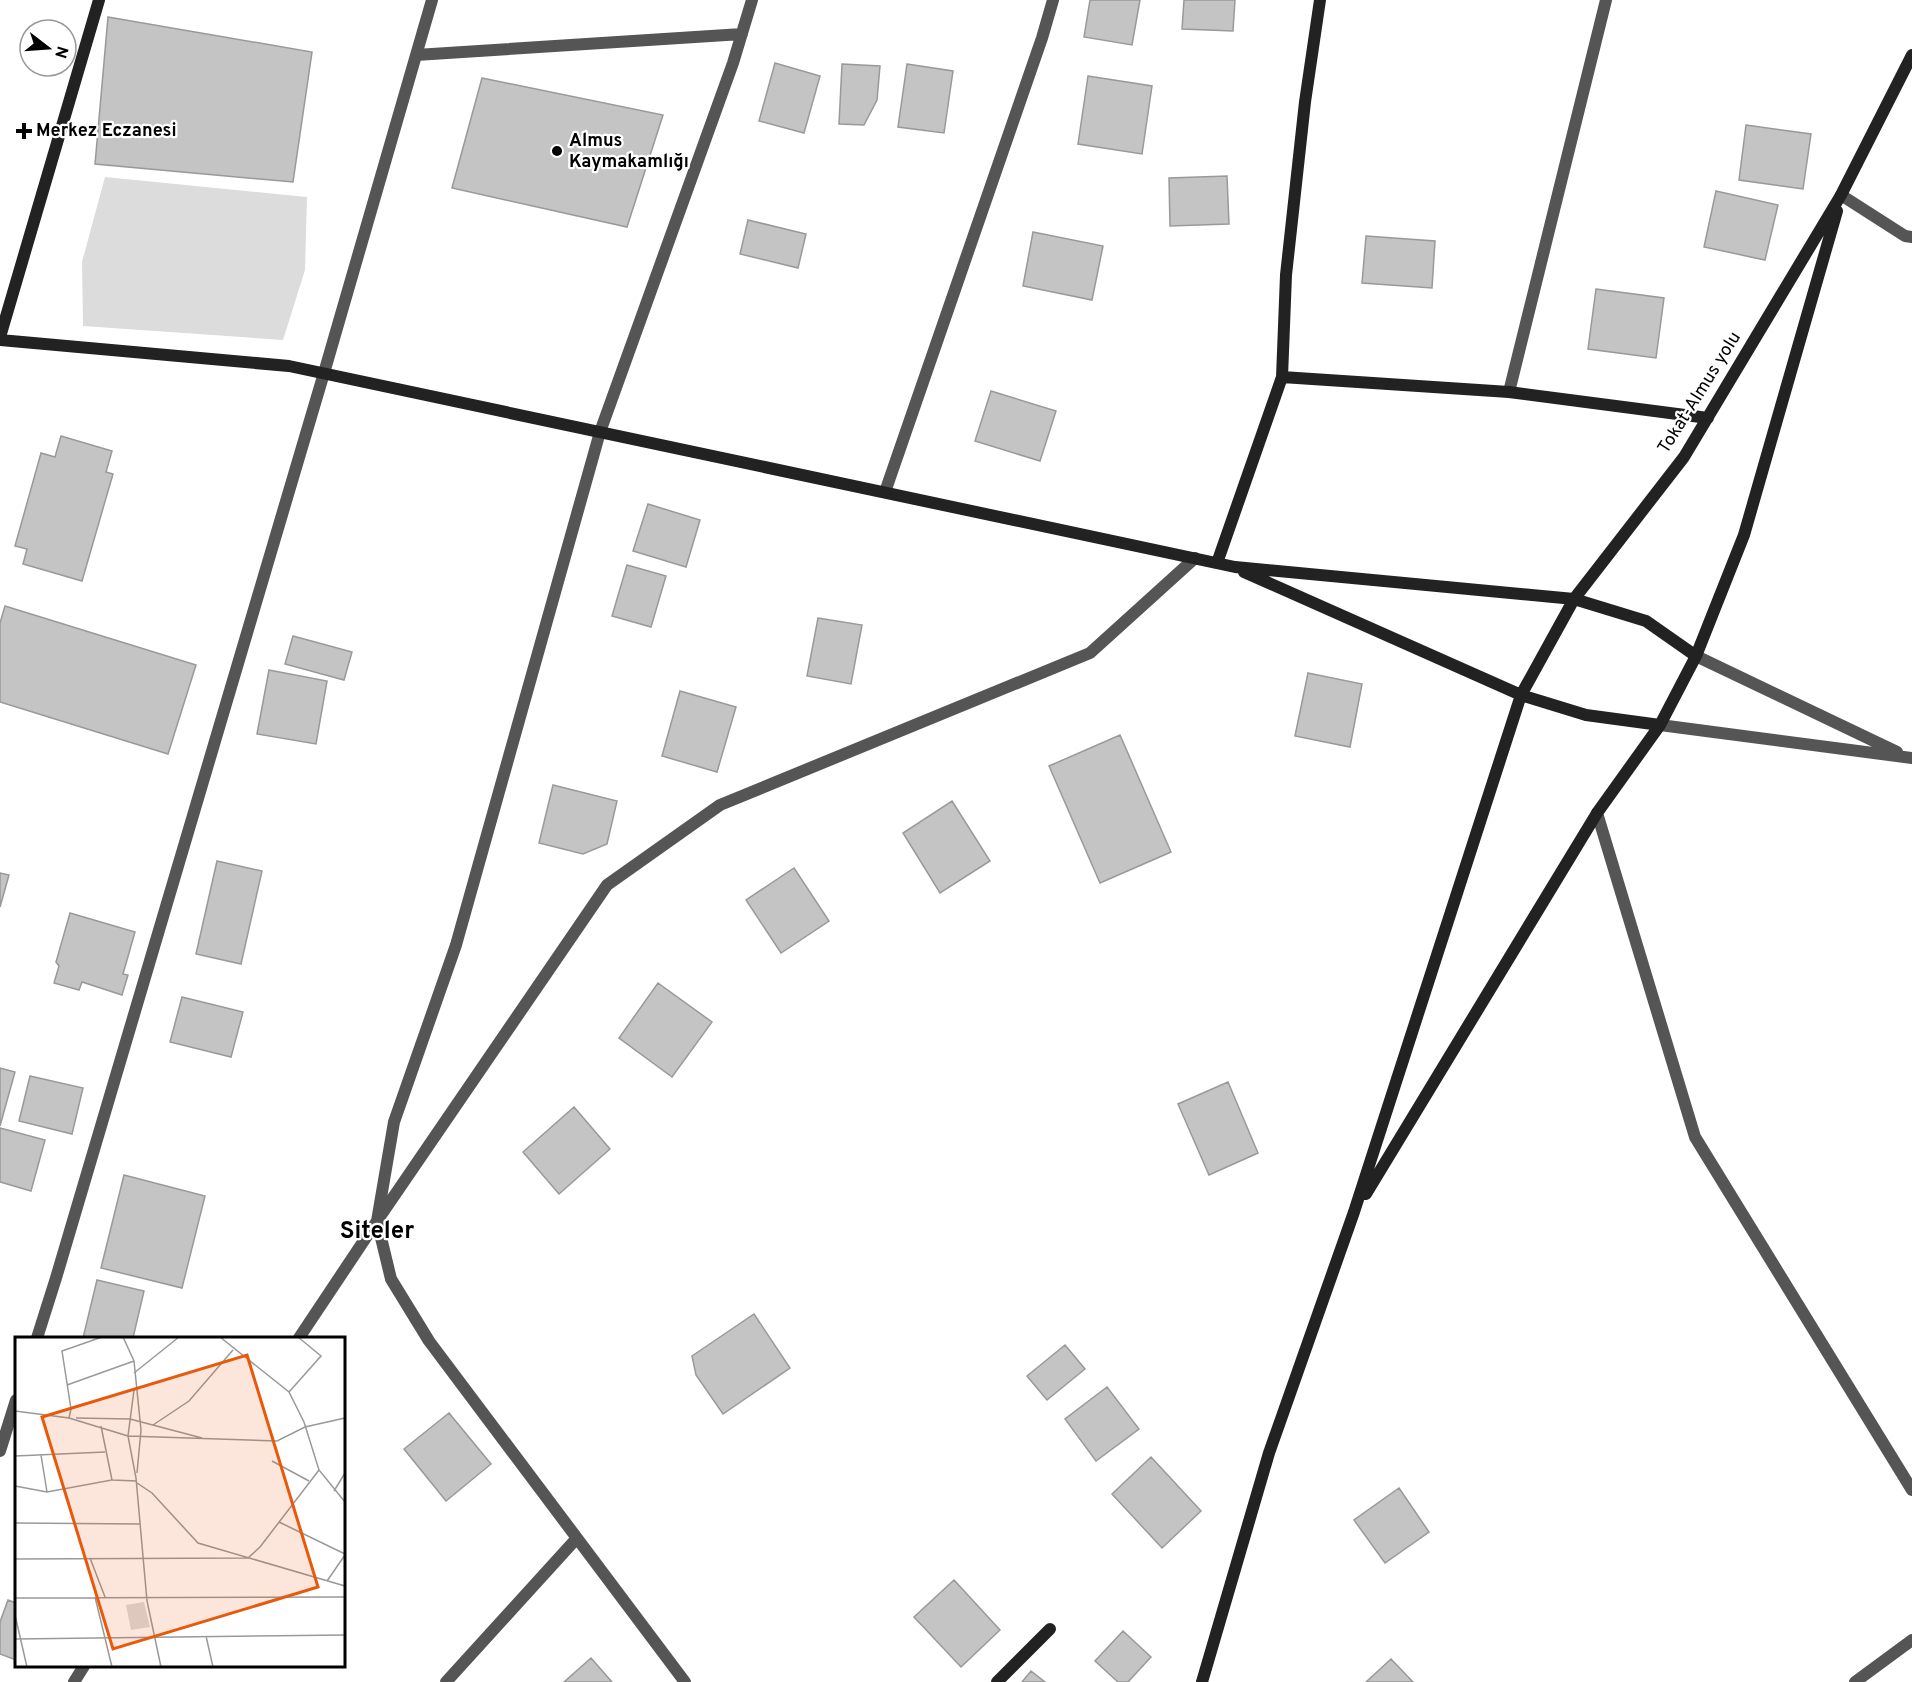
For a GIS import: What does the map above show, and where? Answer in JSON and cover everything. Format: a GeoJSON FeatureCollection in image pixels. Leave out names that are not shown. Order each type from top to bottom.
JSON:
{"type":"FeatureCollection","features":[{"type":"Feature","properties":{"kind":"street"},"geometry":{"type":"LineString","coordinates":[[99,0],[0,338],[289,366],[1235,567],[1574,599],[1646,621],[1696,656],[1909,757]]}},
{"type":"Feature","properties":{"kind":"street"},"geometry":{"type":"LineString","coordinates":[[37,1337],[324,373],[432,0]]}},
{"type":"Feature","properties":{"kind":"street"},"geometry":{"type":"LineString","coordinates":[[685,1682],[429,1341],[391,1279],[377,1221],[394,1122],[456,945],[600,432],[733,63],[752,0]]}},
{"type":"Feature","properties":{"kind":"street"},"geometry":{"type":"LineString","coordinates":[[885,492],[1053,0]]}},
{"type":"Feature","properties":{"kind":"street"},"geometry":{"type":"LineString","coordinates":[[1217,563],[1282,377],[1286,275],[1305,102],[1320,0]]}},
{"type":"Feature","properties":{"kind":"street"},"geometry":{"type":"LineString","coordinates":[[1509,392],[1606,0]]}},
{"type":"Feature","properties":{"kind":"street"},"geometry":{"type":"LineString","coordinates":[[416,55],[742,34]]}},
{"type":"Feature","properties":{"kind":"street","name":"Tokat-Almus yolu"},"geometry":{"type":"LineString","coordinates":[[1354,1212],[1521,694],[1574,599],[1684,457],[1708,418],[1841,195],[1912,55]]}},
{"type":"Feature","properties":{"kind":"street"},"geometry":{"type":"LineString","coordinates":[[1841,195],[1905,236],[1912,237]]}},
{"type":"Feature","properties":{"kind":"street","name":"Tokat-Almus yolu"},"geometry":{"type":"LineString","coordinates":[[1354,1212],[1597,813],[1660,725],[1696,656],[1744,535],[1841,195]]}},
{"type":"Feature","properties":{"kind":"street"},"geometry":{"type":"LineString","coordinates":[[1282,377],[1509,392],[1708,418]]}},
{"type":"Feature","properties":{"kind":"street"},"geometry":{"type":"LineString","coordinates":[[300,1337],[607,885],[720,805],[1090,653],[1195,558]]}},
{"type":"Feature","properties":{"kind":"street"},"geometry":{"type":"LineString","coordinates":[[1235,567],[1521,694],[1586,715],[1909,757]]}},
{"type":"Feature","properties":{"kind":"street"},"geometry":{"type":"LineString","coordinates":[[1597,813],[1695,1137],[1912,1490]]}},
{"type":"Feature","properties":{"kind":"street"},"geometry":{"type":"LineString","coordinates":[[1202,1682],[1269,1453],[1354,1212]]}},
{"type":"Feature","properties":{"kind":"street"},"geometry":{"type":"LineString","coordinates":[[0,1450],[15,1403]]}},
{"type":"Feature","properties":{"kind":"street"},"geometry":{"type":"LineString","coordinates":[[446,1682],[577,1538]]}},
{"type":"Feature","properties":{"kind":"street"},"geometry":{"type":"LineString","coordinates":[[997,1682],[1050,1629]]}},
{"type":"Feature","properties":{"kind":"street"},"geometry":{"type":"LineString","coordinates":[[1855,1682],[1912,1640]]}},
{"type":"Feature","properties":{"kind":"street"},"geometry":{"type":"LineString","coordinates":[[74,1682],[83,1667]]}},
{"type":"Feature","properties":{"kind":"shaded area"},"geometry":{"type":"Polygon","coordinates":[[[105,177],[307,197],[305,270],[283,340],[83,326],[82,262],[105,177]]]}},
{"type":"Feature","properties":{"kind":"building"},"geometry":{"type":"Polygon","coordinates":[[[1090,0],[1140,0],[1132,45],[1084,37],[1090,0]]]}},
{"type":"Feature","properties":{"kind":"building"},"geometry":{"type":"Polygon","coordinates":[[[1184,0],[1235,0],[1233,31],[1182,29],[1184,0]]]}},
{"type":"Feature","properties":{"kind":"building"},"geometry":{"type":"Polygon","coordinates":[[[108,17],[312,52],[293,182],[95,164],[108,17]]]}},
{"type":"Feature","properties":{"kind":"building"},"geometry":{"type":"Polygon","coordinates":[[[775,63],[820,76],[804,133],[759,121],[775,63]]]}},
{"type":"Feature","properties":{"kind":"building"},"geometry":{"type":"Polygon","coordinates":[[[842,64],[880,66],[877,100],[864,125],[839,124],[842,64]]]}},
{"type":"Feature","properties":{"kind":"building"},"geometry":{"type":"Polygon","coordinates":[[[907,64],[953,71],[944,133],[898,127],[907,64]]]}},
{"type":"Feature","properties":{"kind":"building"},"geometry":{"type":"Polygon","coordinates":[[[1088,76],[1152,86],[1142,154],[1078,144],[1088,76]]]}},
{"type":"Feature","properties":{"kind":"building","name":"Almus Kaymakamlığı"},"geometry":{"type":"Polygon","coordinates":[[[482,78],[663,115],[627,227],[452,188],[482,78]]]}},
{"type":"Feature","properties":{"kind":"building"},"geometry":{"type":"Polygon","coordinates":[[[1746,125],[1811,134],[1803,189],[1739,180],[1746,125]]]}},
{"type":"Feature","properties":{"kind":"building"},"geometry":{"type":"Polygon","coordinates":[[[1227,176],[1229,224],[1170,226],[1169,178],[1227,176]]]}},
{"type":"Feature","properties":{"kind":"building"},"geometry":{"type":"Polygon","coordinates":[[[1716,191],[1778,205],[1765,260],[1704,247],[1716,191]]]}},
{"type":"Feature","properties":{"kind":"building"},"geometry":{"type":"Polygon","coordinates":[[[748,220],[806,234],[798,268],[740,254],[748,220]]]}},
{"type":"Feature","properties":{"kind":"building"},"geometry":{"type":"Polygon","coordinates":[[[1033,232],[1103,246],[1092,300],[1023,286],[1033,232]]]}},
{"type":"Feature","properties":{"kind":"building"},"geometry":{"type":"Polygon","coordinates":[[[1366,236],[1435,241],[1432,288],[1362,283],[1366,236]]]}},
{"type":"Feature","properties":{"kind":"building"},"geometry":{"type":"Polygon","coordinates":[[[1596,289],[1664,298],[1656,358],[1588,349],[1596,289]]]}},
{"type":"Feature","properties":{"kind":"building"},"geometry":{"type":"Polygon","coordinates":[[[991,391],[1056,411],[1040,461],[975,441],[991,391]]]}},
{"type":"Feature","properties":{"kind":"building"},"geometry":{"type":"Polygon","coordinates":[[[61,436],[112,451],[106,472],[113,474],[82,581],[23,564],[27,549],[15,546],[41,453],[55,457],[61,436]]]}},
{"type":"Feature","properties":{"kind":"building"},"geometry":{"type":"Polygon","coordinates":[[[648,504],[700,520],[686,567],[633,551],[648,504]]]}},
{"type":"Feature","properties":{"kind":"building"},"geometry":{"type":"Polygon","coordinates":[[[627,565],[666,576],[651,627],[612,616],[627,565]]]}},
{"type":"Feature","properties":{"kind":"building"},"geometry":{"type":"Polygon","coordinates":[[[5,606],[196,665],[168,754],[0,702],[0,623],[5,606]]]}},
{"type":"Feature","properties":{"kind":"building"},"geometry":{"type":"Polygon","coordinates":[[[818,618],[862,625],[851,684],[807,676],[818,618]]]}},
{"type":"Feature","properties":{"kind":"building"},"geometry":{"type":"Polygon","coordinates":[[[293,636],[352,652],[344,680],[285,664],[293,636]]]}},
{"type":"Feature","properties":{"kind":"building"},"geometry":{"type":"Polygon","coordinates":[[[269,670],[327,681],[316,744],[257,734],[269,670]]]}},
{"type":"Feature","properties":{"kind":"building"},"geometry":{"type":"Polygon","coordinates":[[[1308,673],[1362,684],[1350,747],[1295,736],[1308,673]]]}},
{"type":"Feature","properties":{"kind":"building"},"geometry":{"type":"Polygon","coordinates":[[[680,691],[736,707],[717,772],[662,756],[680,691]]]}},
{"type":"Feature","properties":{"kind":"building"},"geometry":{"type":"Polygon","coordinates":[[[1120,735],[1171,852],[1100,883],[1049,766],[1120,735]]]}},
{"type":"Feature","properties":{"kind":"building"},"geometry":{"type":"Polygon","coordinates":[[[553,785],[617,801],[607,844],[583,854],[539,843],[553,785]]]}},
{"type":"Feature","properties":{"kind":"building"},"geometry":{"type":"Polygon","coordinates":[[[952,801],[990,861],[940,893],[903,833],[952,801]]]}},
{"type":"Feature","properties":{"kind":"building"},"geometry":{"type":"Polygon","coordinates":[[[217,861],[262,871],[241,964],[196,954],[217,861]]]}},
{"type":"Feature","properties":{"kind":"building"},"geometry":{"type":"Polygon","coordinates":[[[794,868],[829,921],[781,953],[746,900],[794,868]]]}},
{"type":"Feature","properties":{"kind":"building"},"geometry":{"type":"Polygon","coordinates":[[[0,873],[9,875],[0,907],[0,873]]]}},
{"type":"Feature","properties":{"kind":"building"},"geometry":{"type":"Polygon","coordinates":[[[70,913],[135,932],[123,974],[128,975],[122,995],[82,982],[79,990],[54,983],[59,966],[56,962],[70,913]]]}},
{"type":"Feature","properties":{"kind":"building"},"geometry":{"type":"Polygon","coordinates":[[[658,983],[712,1022],[672,1077],[619,1038],[658,983]]]}},
{"type":"Feature","properties":{"kind":"building"},"geometry":{"type":"Polygon","coordinates":[[[182,997],[243,1012],[231,1057],[170,1042],[182,997]]]}},
{"type":"Feature","properties":{"kind":"building"},"geometry":{"type":"Polygon","coordinates":[[[0,1068],[15,1072],[0,1126],[0,1068]]]}},
{"type":"Feature","properties":{"kind":"building"},"geometry":{"type":"Polygon","coordinates":[[[30,1076],[83,1088],[72,1134],[19,1121],[30,1076]]]}},
{"type":"Feature","properties":{"kind":"building"},"geometry":{"type":"Polygon","coordinates":[[[1228,1082],[1258,1153],[1209,1175],[1178,1104],[1228,1082]]]}},
{"type":"Feature","properties":{"kind":"building"},"geometry":{"type":"Polygon","coordinates":[[[574,1107],[610,1149],[559,1194],[523,1152],[574,1107]]]}},
{"type":"Feature","properties":{"kind":"building"},"geometry":{"type":"Polygon","coordinates":[[[0,1128],[45,1140],[31,1191],[0,1182],[0,1128]]]}},
{"type":"Feature","properties":{"kind":"building"},"geometry":{"type":"Polygon","coordinates":[[[124,1175],[205,1196],[182,1288],[101,1268],[124,1175]]]}},
{"type":"Feature","properties":{"kind":"building"},"geometry":{"type":"Polygon","coordinates":[[[97,1280],[144,1291],[133,1337],[83,1337],[97,1280]]]}},
{"type":"Feature","properties":{"kind":"building"},"geometry":{"type":"Polygon","coordinates":[[[754,1314],[790,1368],[723,1414],[696,1375],[692,1356],[754,1314]]]}},
{"type":"Feature","properties":{"kind":"building"},"geometry":{"type":"Polygon","coordinates":[[[1065,1345],[1085,1369],[1047,1400],[1027,1376],[1065,1345]]]}},
{"type":"Feature","properties":{"kind":"building"},"geometry":{"type":"Polygon","coordinates":[[[1107,1387],[1139,1429],[1096,1461],[1065,1419],[1107,1387]]]}},
{"type":"Feature","properties":{"kind":"building"},"geometry":{"type":"Polygon","coordinates":[[[449,1413],[491,1464],[446,1501],[404,1449],[449,1413]]]}},
{"type":"Feature","properties":{"kind":"building"},"geometry":{"type":"Polygon","coordinates":[[[1151,1457],[1201,1511],[1162,1548],[1112,1494],[1151,1457]]]}},
{"type":"Feature","properties":{"kind":"building"},"geometry":{"type":"Polygon","coordinates":[[[1399,1488],[1429,1532],[1385,1563],[1354,1520],[1399,1488]]]}},
{"type":"Feature","properties":{"kind":"building"},"geometry":{"type":"Polygon","coordinates":[[[954,1580],[1000,1630],[961,1667],[914,1617],[954,1580]]]}},
{"type":"Feature","properties":{"kind":"building"},"geometry":{"type":"Polygon","coordinates":[[[8,1600],[15,1603],[15,1660],[0,1654],[0,1622],[8,1600]]]}},
{"type":"Feature","properties":{"kind":"building"},"geometry":{"type":"Polygon","coordinates":[[[1123,1631],[1151,1657],[1128,1682],[1118,1682],[1095,1661],[1123,1631]]]}},
{"type":"Feature","properties":{"kind":"building"},"geometry":{"type":"Polygon","coordinates":[[[591,1658],[612,1682],[564,1682],[591,1658]]]}},
{"type":"Feature","properties":{"kind":"building"},"geometry":{"type":"Polygon","coordinates":[[[1391,1659],[1413,1682],[1366,1682],[1391,1659]]]}},
{"type":"Feature","properties":{"kind":"building"},"geometry":{"type":"Polygon","coordinates":[[[1031,1671],[1045,1682],[1022,1682],[1031,1671]]]}},
{"type":"Feature","properties":{"kind":"place","name":"Merkez Eczanesi"},"geometry":{"type":"Point","coordinates":[24,131]}},
{"type":"Feature","properties":{"kind":"place","name":"Almus Kaymakamlığı"},"geometry":{"type":"Point","coordinates":[557,151]}},
{"type":"Feature","properties":{"kind":"district","name":"Siteler"},"geometry":{"type":"Point","coordinates":[377,1232]}}]}
